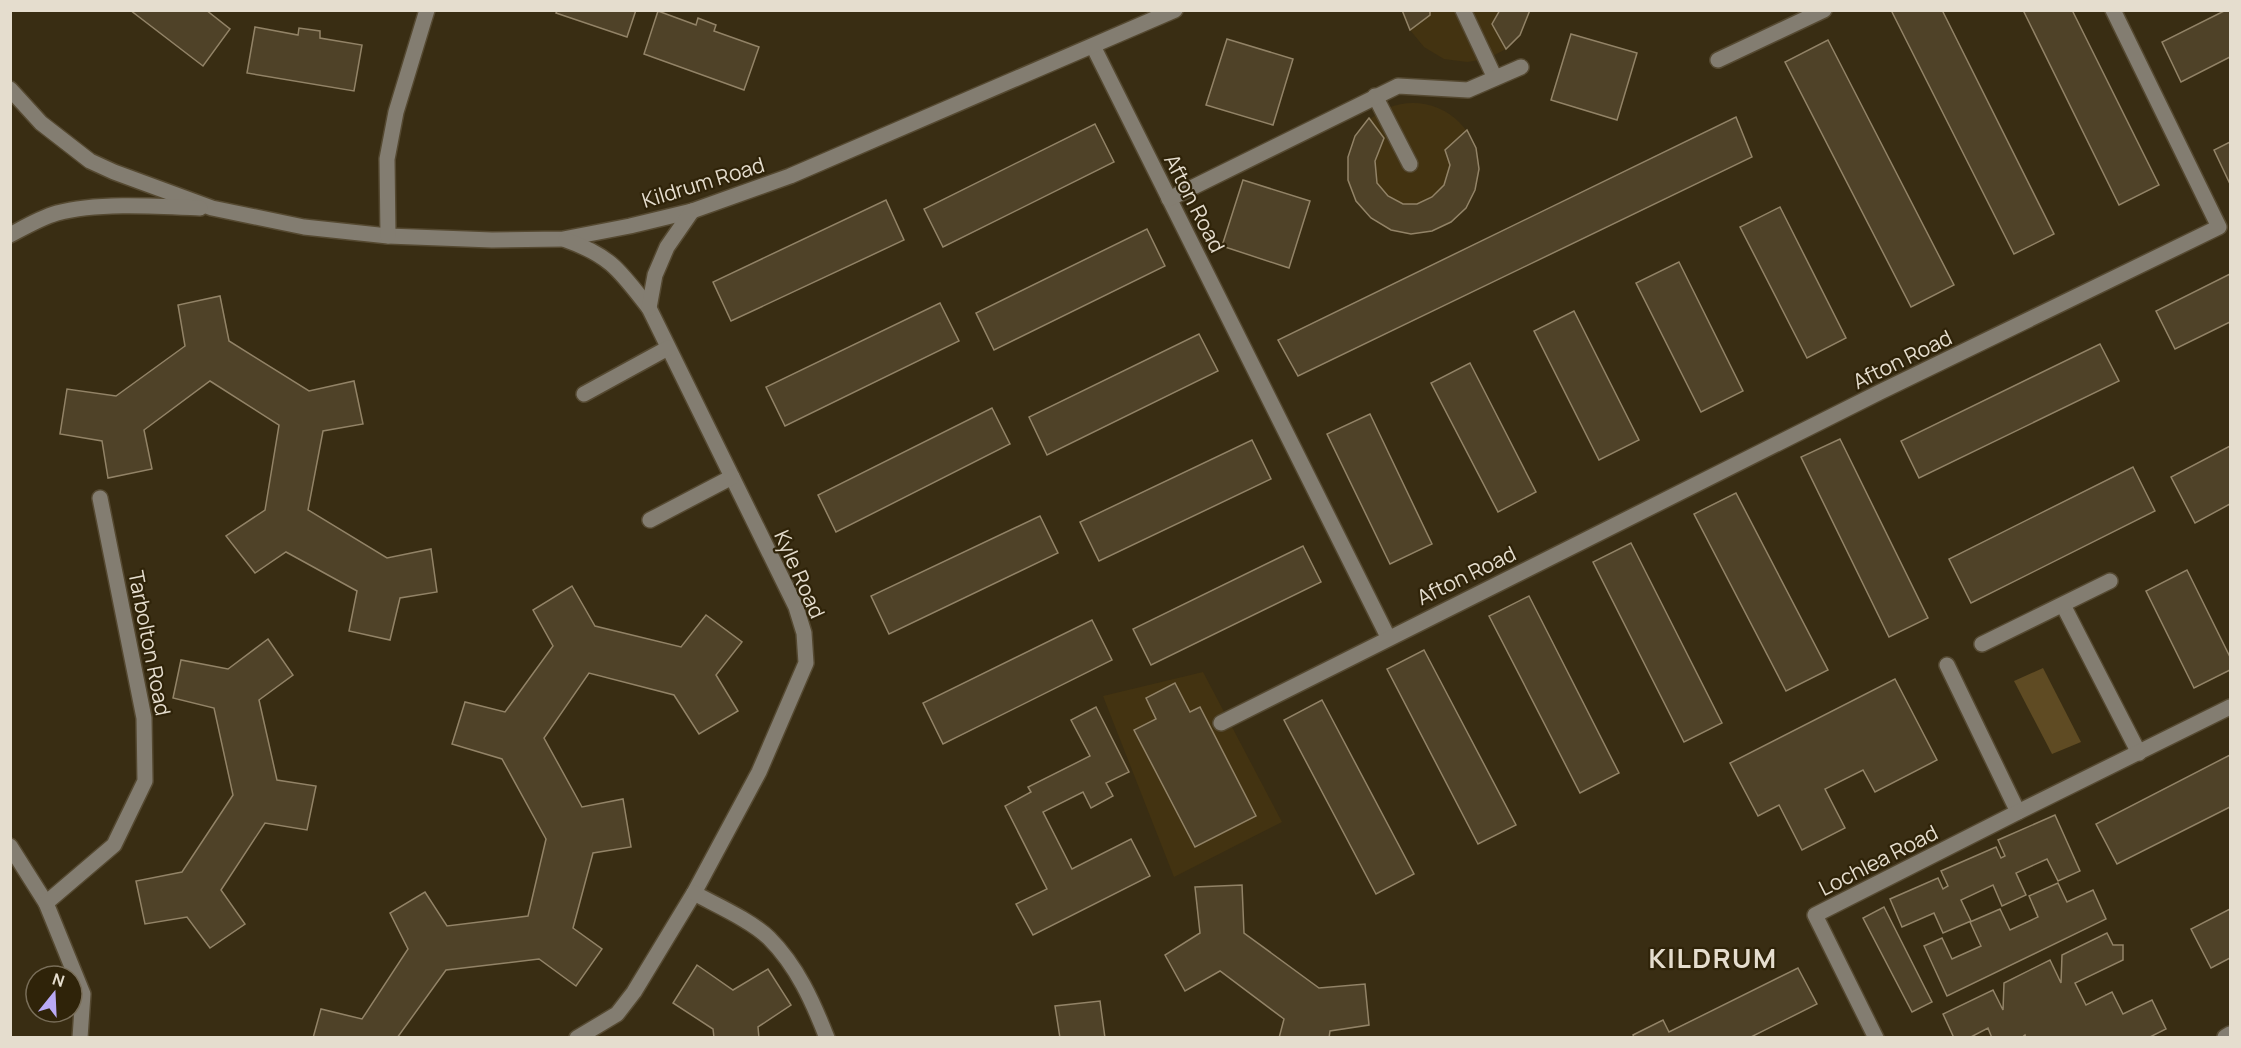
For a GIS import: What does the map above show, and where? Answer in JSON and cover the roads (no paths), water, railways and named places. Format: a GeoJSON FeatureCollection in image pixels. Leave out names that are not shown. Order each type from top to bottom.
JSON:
{"type":"FeatureCollection","features":[{"type":"Feature","properties":{"kind":"street"},"geometry":{"type":"LineString","coordinates":[[388,236],[387,159],[396,112],[427,10]]}},
{"type":"Feature","properties":{"kind":"street","name":"Kildrum Road"},"geometry":{"type":"LineString","coordinates":[[10,89],[41,123],[90,161],[212,208],[304,227],[388,236],[492,240],[563,239],[692,211],[790,176],[1175,10]]}},
{"type":"Feature","properties":{"kind":"street"},"geometry":{"type":"LineString","coordinates":[[1462,10],[1495,78]]}},
{"type":"Feature","properties":{"kind":"street"},"geometry":{"type":"LineString","coordinates":[[1718,60],[1824,10]]}},
{"type":"Feature","properties":{"kind":"street","name":"Afton Road"},"geometry":{"type":"LineString","coordinates":[[1221,723],[1388,637],[1880,392],[2219,227],[2113,10]]}},
{"type":"Feature","properties":{"kind":"street","name":"Afton Road"},"geometry":{"type":"LineString","coordinates":[[1093,46],[1388,637]]}},
{"type":"Feature","properties":{"kind":"street"},"geometry":{"type":"LineString","coordinates":[[1169,199],[1398,86],[1468,90],[1521,67]]}},
{"type":"Feature","properties":{"kind":"street"},"geometry":{"type":"LineString","coordinates":[[1375,96],[1410,164]]}},
{"type":"Feature","properties":{"kind":"street","name":"Kildrum Road"},"geometry":{"type":"LineString","coordinates":[[10,235],[58,213],[133,206],[212,208]]}},
{"type":"Feature","properties":{"kind":"street"},"geometry":{"type":"LineString","coordinates":[[649,308],[655,275],[668,247],[692,211]]}},
{"type":"Feature","properties":{"kind":"street","name":"Kyle Road"},"geometry":{"type":"LineString","coordinates":[[563,239],[590,248],[615,265],[649,308],[796,607],[804,633],[806,663],[759,772],[694,893],[634,992],[617,1014],[577,1038]]}},
{"type":"Feature","properties":{"kind":"street"},"geometry":{"type":"LineString","coordinates":[[584,394],[668,348]]}},
{"type":"Feature","properties":{"kind":"street"},"geometry":{"type":"LineString","coordinates":[[650,520],[732,477]]}},
{"type":"Feature","properties":{"kind":"street","name":"Tarbolton Road"},"geometry":{"type":"LineString","coordinates":[[46,903],[114,845],[145,781],[144,718],[100,498]]}},
{"type":"Feature","properties":{"kind":"street"},"geometry":{"type":"LineString","coordinates":[[1982,644],[2110,581]]}},
{"type":"Feature","properties":{"kind":"street"},"geometry":{"type":"LineString","coordinates":[[2063,605],[2139,753]]}},
{"type":"Feature","properties":{"kind":"street"},"geometry":{"type":"LineString","coordinates":[[1947,665],[2018,812]]}},
{"type":"Feature","properties":{"kind":"street","name":"Lochlea Road"},"geometry":{"type":"LineString","coordinates":[[1876,1038],[1815,915],[2230,707]]}},
{"type":"Feature","properties":{"kind":"street"},"geometry":{"type":"LineString","coordinates":[[10,846],[46,903],[83,994],[80,1038]]}},
{"type":"Feature","properties":{"kind":"street"},"geometry":{"type":"LineString","coordinates":[[694,893],[737,916],[769,937],[813,1001],[827,1038]]}},
{"type":"Feature","properties":{"kind":"street"},"geometry":{"type":"LineString","coordinates":[[2225,1037],[2230,1034]]}},
{"type":"Feature","properties":{"kind":"district","name":"KILDRUM"},"geometry":{"type":"Point","coordinates":[1713,957]}}]}
